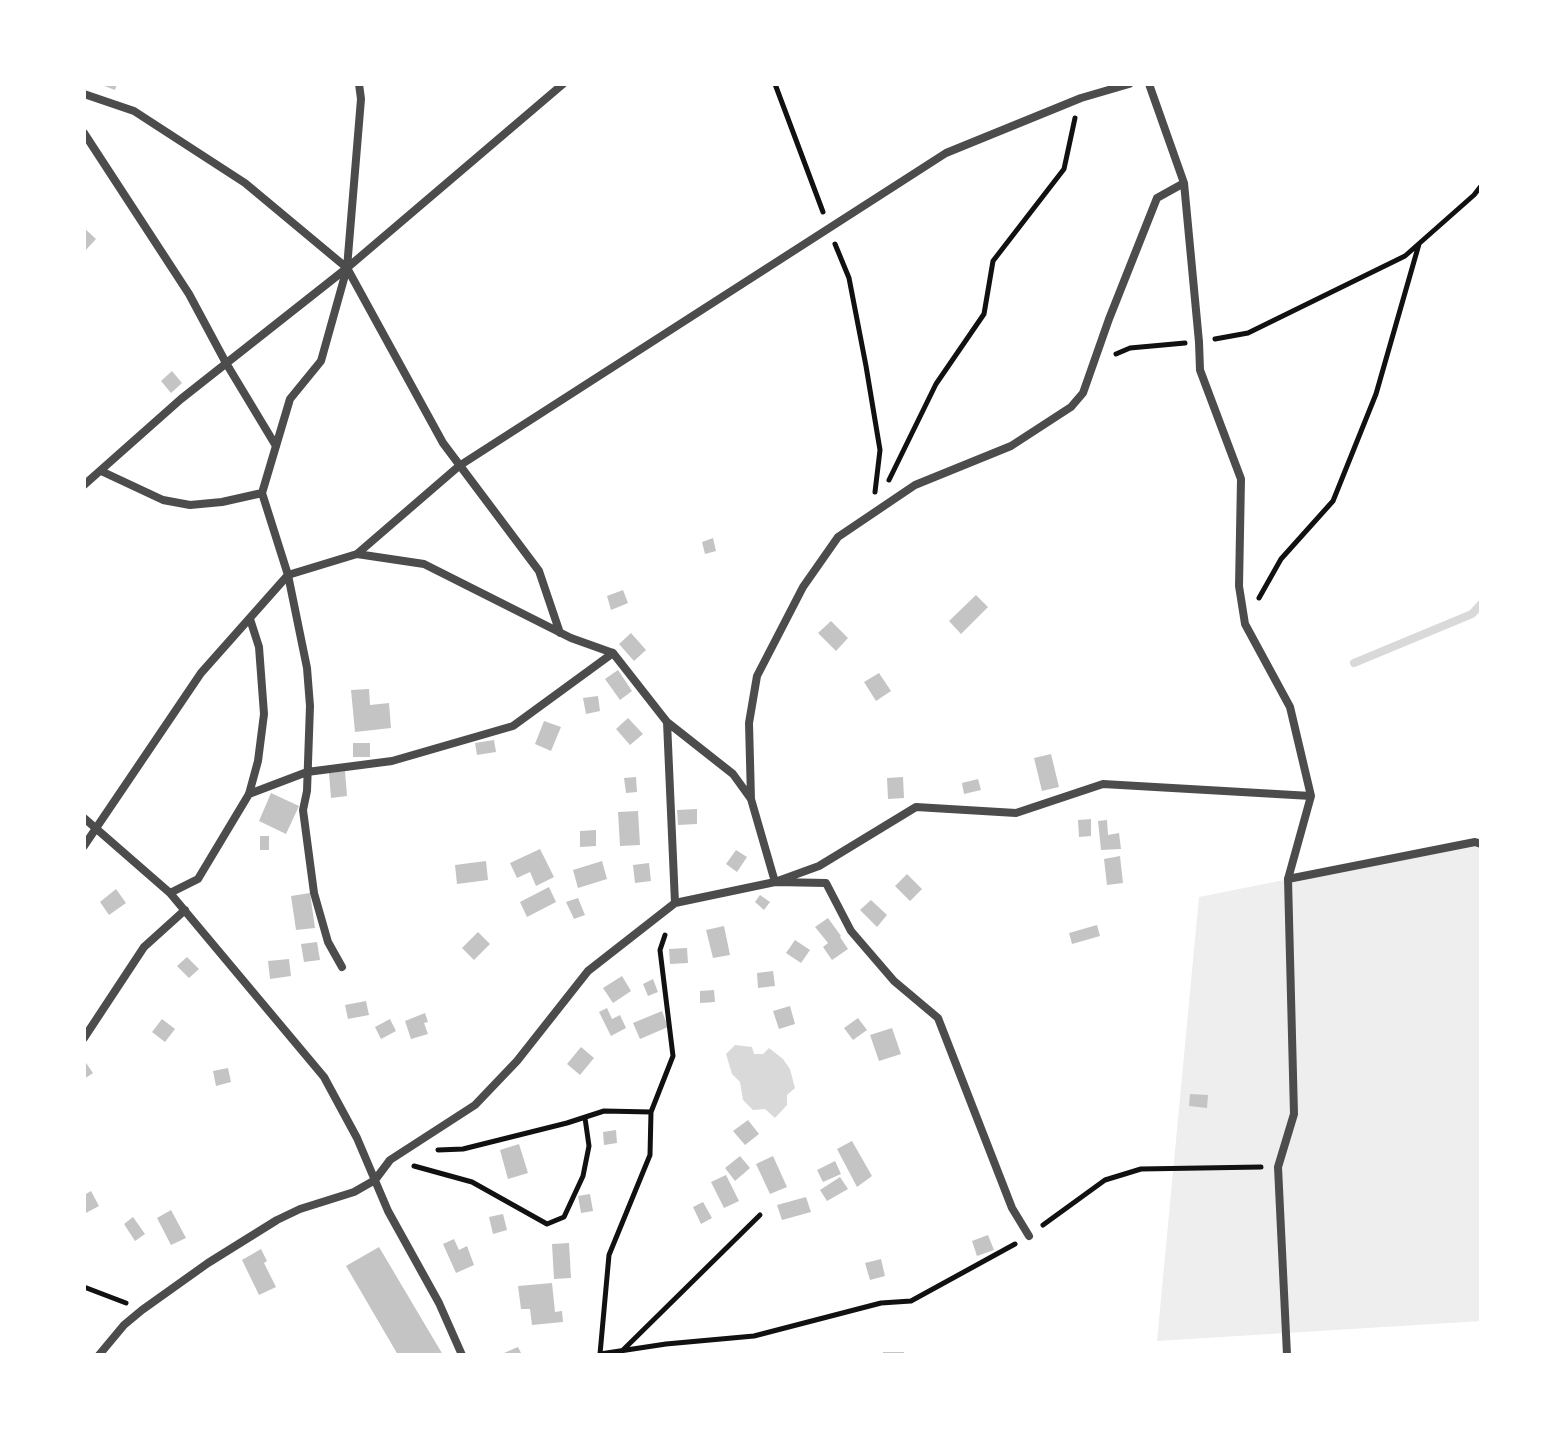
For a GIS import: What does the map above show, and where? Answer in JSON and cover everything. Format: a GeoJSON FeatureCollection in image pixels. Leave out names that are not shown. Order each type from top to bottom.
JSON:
{"type":"FeatureCollection","features":[{"type":"Feature","properties":{"kind":"street"},"geometry":{"type":"LineString","coordinates":[[342,967],[328,942],[314,893],[303,810],[310,706],[307,668],[288,575],[262,493],[290,399],[321,361],[347,268],[361,99],[359,84]]}},
{"type":"Feature","properties":{"kind":"street"},"geometry":{"type":"LineString","coordinates":[[84,485],[181,399],[347,268],[563,84]]}},
{"type":"Feature","properties":{"kind":"street"},"geometry":{"type":"LineString","coordinates":[[84,846],[201,673],[288,575],[357,554],[459,466],[946,153],[1081,98],[1129,84]]}},
{"type":"Feature","properties":{"kind":"street"},"geometry":{"type":"LineString","coordinates":[[1149,84],[1184,183],[1200,370],[1241,479],[1239,586],[1245,624],[1290,707],[1311,796],[1288,879],[1294,1114],[1278,1167],[1287,1355]]}},
{"type":"Feature","properties":{"kind":"street"},"geometry":{"type":"LineString","coordinates":[[84,94],[134,111],[245,183],[347,268],[443,443],[539,571],[560,633]]}},
{"type":"Feature","properties":{"kind":"street"},"geometry":{"type":"LineString","coordinates":[[84,133],[189,294],[276,446]]}},
{"type":"Feature","properties":{"kind":"street"},"geometry":{"type":"LineString","coordinates":[[775,882],[751,799],[749,723],[757,676],[803,587],[838,537],[873,513],[915,485],[1011,446],[1071,407],[1083,393],[1157,198],[1184,183]]}},
{"type":"Feature","properties":{"kind":"street"},"geometry":{"type":"LineString","coordinates":[[101,471],[163,500],[190,505],[262,493]]}},
{"type":"Feature","properties":{"kind":"street"},"geometry":{"type":"LineString","coordinates":[[357,554],[424,564],[560,633],[613,653],[667,722],[733,774],[751,799]]}},
{"type":"Feature","properties":{"kind":"street"},"geometry":{"type":"LineString","coordinates":[[170,893],[198,879],[249,794],[258,761],[264,714],[259,647],[250,619]]}},
{"type":"Feature","properties":{"kind":"street"},"geometry":{"type":"LineString","coordinates":[[249,794],[307,772],[392,761],[513,726],[613,653]]}},
{"type":"Feature","properties":{"kind":"street"},"geometry":{"type":"LineString","coordinates":[[667,722],[675,903]]}},
{"type":"Feature","properties":{"kind":"street"},"geometry":{"type":"LineString","coordinates":[[99,1355],[124,1325],[208,1263],[277,1220],[300,1209],[354,1192],[375,1180],[390,1160],[475,1105],[517,1061],[588,971],[675,903],[775,882],[819,866],[916,807],[1016,813],[1103,784],[1311,796]]}},
{"type":"Feature","properties":{"kind":"street"},"geometry":{"type":"LineString","coordinates":[[84,818],[170,893],[324,1077],[357,1138],[388,1211],[439,1303],[462,1355]]}},
{"type":"Feature","properties":{"kind":"street"},"geometry":{"type":"LineString","coordinates":[[1288,879],[1475,842],[1481,844]]}},
{"type":"Feature","properties":{"kind":"street"},"geometry":{"type":"LineString","coordinates":[[775,882],[826,883],[851,931],[894,981],[938,1018],[1012,1208],[1029,1236]]}},
{"type":"Feature","properties":{"kind":"street"},"geometry":{"type":"LineString","coordinates":[[84,1038],[144,947],[185,910]]}},
{"type":"Feature","properties":{"kind":"path"},"geometry":{"type":"LineString","coordinates":[[775,84],[849,278],[880,450],[873,513]]}},
{"type":"Feature","properties":{"kind":"path"},"geometry":{"type":"LineString","coordinates":[[873,513],[936,384],[984,314],[993,261],[1064,169],[1081,98]]}},
{"type":"Feature","properties":{"kind":"path"},"geometry":{"type":"LineString","coordinates":[[1093,364],[1130,348],[1199,342],[1248,333],[1405,256],[1481,186]]}},
{"type":"Feature","properties":{"kind":"path"},"geometry":{"type":"LineString","coordinates":[[1245,624],[1281,559],[1333,501],[1376,394],[1420,243]]}},
{"type":"Feature","properties":{"kind":"path"},"geometry":{"type":"LineString","coordinates":[[675,903],[660,950],[673,1056],[651,1112],[650,1155],[609,1255],[600,1354],[754,1336],[881,1303],[911,1301],[1029,1236],[1105,1180],[1141,1169],[1278,1167]]}},
{"type":"Feature","properties":{"kind":"path"},"geometry":{"type":"LineString","coordinates":[[401,1152],[463,1149],[604,1111],[651,1112]]}},
{"type":"Feature","properties":{"kind":"path"},"geometry":{"type":"LineString","coordinates":[[390,1160],[472,1182],[547,1224],[564,1217],[583,1176],[589,1146],[585,1118]]}},
{"type":"Feature","properties":{"kind":"path"},"geometry":{"type":"LineString","coordinates":[[622,1351],[760,1215]]}},
{"type":"Feature","properties":{"kind":"path"},"geometry":{"type":"LineString","coordinates":[[84,1287],[142,1310]]}},
{"type":"Feature","properties":{"kind":"shaded area"},"geometry":{"type":"Polygon","coordinates":[[[1475,842],[1481,844],[1481,1321],[1157,1341],[1199,897],[1475,842]]]}},
{"type":"Feature","properties":{"kind":"shaded area"},"geometry":{"type":"Polygon","coordinates":[[[735,1045],[752,1047],[754,1054],[763,1054],[769,1048],[790,1069],[795,1088],[787,1095],[787,1105],[775,1118],[765,1109],[753,1110],[743,1100],[740,1082],[732,1074],[726,1054],[735,1045]]]}},
{"type":"Feature","properties":{"kind":"building"},"geometry":{"type":"Polygon","coordinates":[[[99,84],[117,84],[115,90],[99,84]]]}},
{"type":"Feature","properties":{"kind":"building"},"geometry":{"type":"Polygon","coordinates":[[[84,228],[96,239],[84,252],[84,228]]]}},
{"type":"Feature","properties":{"kind":"building"},"geometry":{"type":"Polygon","coordinates":[[[172,371],[182,383],[171,393],[161,381],[172,371]]]}},
{"type":"Feature","properties":{"kind":"building"},"geometry":{"type":"Polygon","coordinates":[[[713,538],[716,551],[705,554],[702,542],[713,538]]]}},
{"type":"Feature","properties":{"kind":"building"},"geometry":{"type":"Polygon","coordinates":[[[623,590],[628,603],[611,610],[607,596],[623,590]]]}},
{"type":"Feature","properties":{"kind":"building"},"geometry":{"type":"Polygon","coordinates":[[[976,595],[988,607],[961,634],[949,621],[976,595]]]}},
{"type":"Feature","properties":{"kind":"building"},"geometry":{"type":"Polygon","coordinates":[[[831,621],[848,638],[836,651],[818,633],[831,621]]]}},
{"type":"Feature","properties":{"kind":"building"},"geometry":{"type":"Polygon","coordinates":[[[631,633],[646,650],[634,661],[619,644],[631,633]]]}},
{"type":"Feature","properties":{"kind":"building"},"geometry":{"type":"Polygon","coordinates":[[[618,670],[632,691],[620,700],[605,679],[618,670]]]}},
{"type":"Feature","properties":{"kind":"building"},"geometry":{"type":"Polygon","coordinates":[[[879,673],[891,691],[876,701],[864,682],[879,673]]]}},
{"type":"Feature","properties":{"kind":"building"},"geometry":{"type":"Polygon","coordinates":[[[369,689],[370,705],[389,703],[391,728],[355,732],[351,690],[369,689]]]}},
{"type":"Feature","properties":{"kind":"building"},"geometry":{"type":"Polygon","coordinates":[[[598,696],[600,711],[586,714],[583,698],[598,696]]]}},
{"type":"Feature","properties":{"kind":"building"},"geometry":{"type":"Polygon","coordinates":[[[628,718],[643,734],[630,745],[616,729],[628,718]]]}},
{"type":"Feature","properties":{"kind":"building"},"geometry":{"type":"Polygon","coordinates":[[[544,721],[561,727],[551,751],[535,744],[544,721]]]}},
{"type":"Feature","properties":{"kind":"building"},"geometry":{"type":"Polygon","coordinates":[[[494,740],[496,752],[477,755],[475,743],[494,740]]]}},
{"type":"Feature","properties":{"kind":"building"},"geometry":{"type":"Polygon","coordinates":[[[353,743],[370,743],[370,757],[353,757],[353,743]]]}},
{"type":"Feature","properties":{"kind":"building"},"geometry":{"type":"Polygon","coordinates":[[[1051,754],[1059,787],[1042,791],[1034,758],[1051,754]]]}},
{"type":"Feature","properties":{"kind":"building"},"geometry":{"type":"Polygon","coordinates":[[[345,771],[347,796],[331,798],[329,773],[345,771]]]}},
{"type":"Feature","properties":{"kind":"building"},"geometry":{"type":"Polygon","coordinates":[[[636,777],[637,792],[626,793],[624,778],[636,777]]]}},
{"type":"Feature","properties":{"kind":"building"},"geometry":{"type":"Polygon","coordinates":[[[903,777],[904,798],[888,799],[887,778],[903,777]]]}},
{"type":"Feature","properties":{"kind":"building"},"geometry":{"type":"Polygon","coordinates":[[[978,779],[981,790],[964,794],[962,783],[978,779]]]}},
{"type":"Feature","properties":{"kind":"building"},"geometry":{"type":"Polygon","coordinates":[[[271,793],[299,806],[286,834],[259,821],[271,793]]]}},
{"type":"Feature","properties":{"kind":"building"},"geometry":{"type":"Polygon","coordinates":[[[697,809],[697,824],[678,825],[677,810],[697,809]]]}},
{"type":"Feature","properties":{"kind":"building"},"geometry":{"type":"Polygon","coordinates":[[[638,811],[640,845],[620,846],[618,812],[638,811]]]}},
{"type":"Feature","properties":{"kind":"building"},"geometry":{"type":"Polygon","coordinates":[[[1091,819],[1091,836],[1079,837],[1078,820],[1091,819]]]}},
{"type":"Feature","properties":{"kind":"building"},"geometry":{"type":"Polygon","coordinates":[[[1107,820],[1108,835],[1119,833],[1121,849],[1101,850],[1098,821],[1107,820]]]}},
{"type":"Feature","properties":{"kind":"building"},"geometry":{"type":"Polygon","coordinates":[[[596,830],[596,846],[580,847],[580,831],[596,830]]]}},
{"type":"Feature","properties":{"kind":"building"},"geometry":{"type":"Polygon","coordinates":[[[260,836],[269,836],[269,850],[260,850],[260,836]]]}},
{"type":"Feature","properties":{"kind":"building"},"geometry":{"type":"Polygon","coordinates":[[[540,849],[554,877],[536,886],[530,872],[517,878],[510,863],[540,849]]]}},
{"type":"Feature","properties":{"kind":"building"},"geometry":{"type":"Polygon","coordinates":[[[736,850],[747,857],[737,872],[726,864],[736,850]]]}},
{"type":"Feature","properties":{"kind":"building"},"geometry":{"type":"Polygon","coordinates":[[[1120,856],[1123,883],[1107,885],[1104,859],[1120,856]]]}},
{"type":"Feature","properties":{"kind":"building"},"geometry":{"type":"Polygon","coordinates":[[[486,861],[488,880],[457,884],[455,865],[486,861]]]}},
{"type":"Feature","properties":{"kind":"building"},"geometry":{"type":"Polygon","coordinates":[[[602,861],[607,879],[578,888],[573,870],[602,861]]]}},
{"type":"Feature","properties":{"kind":"building"},"geometry":{"type":"Polygon","coordinates":[[[649,863],[651,881],[635,883],[633,865],[649,863]]]}},
{"type":"Feature","properties":{"kind":"building"},"geometry":{"type":"Polygon","coordinates":[[[907,874],[922,889],[910,901],[895,886],[907,874]]]}},
{"type":"Feature","properties":{"kind":"building"},"geometry":{"type":"Polygon","coordinates":[[[549,887],[556,902],[527,917],[520,902],[549,887]]]}},
{"type":"Feature","properties":{"kind":"building"},"geometry":{"type":"Polygon","coordinates":[[[116,889],[126,903],[109,915],[100,902],[116,889]]]}},
{"type":"Feature","properties":{"kind":"building"},"geometry":{"type":"Polygon","coordinates":[[[310,893],[315,928],[296,930],[291,896],[310,893]]]}},
{"type":"Feature","properties":{"kind":"building"},"geometry":{"type":"Polygon","coordinates":[[[760,895],[770,902],[764,910],[755,902],[760,895]]]}},
{"type":"Feature","properties":{"kind":"building"},"geometry":{"type":"Polygon","coordinates":[[[578,898],[585,915],[574,919],[566,902],[578,898]]]}},
{"type":"Feature","properties":{"kind":"building"},"geometry":{"type":"Polygon","coordinates":[[[871,900],[887,915],[877,927],[860,910],[871,900]]]}},
{"type":"Feature","properties":{"kind":"building"},"geometry":{"type":"Polygon","coordinates":[[[828,918],[848,949],[832,960],[823,947],[828,943],[815,927],[828,918]]]}},
{"type":"Feature","properties":{"kind":"building"},"geometry":{"type":"Polygon","coordinates":[[[1097,925],[1100,936],[1072,944],[1069,933],[1097,925]]]}},
{"type":"Feature","properties":{"kind":"building"},"geometry":{"type":"Polygon","coordinates":[[[724,926],[730,955],[713,958],[706,930],[724,926]]]}},
{"type":"Feature","properties":{"kind":"building"},"geometry":{"type":"Polygon","coordinates":[[[478,932],[490,944],[474,960],[462,948],[478,932]]]}},
{"type":"Feature","properties":{"kind":"building"},"geometry":{"type":"Polygon","coordinates":[[[795,940],[810,950],[801,963],[786,953],[795,940]]]}},
{"type":"Feature","properties":{"kind":"building"},"geometry":{"type":"Polygon","coordinates":[[[317,942],[320,960],[304,962],[301,944],[317,942]]]}},
{"type":"Feature","properties":{"kind":"building"},"geometry":{"type":"Polygon","coordinates":[[[687,948],[688,963],[670,964],[669,949],[687,948]]]}},
{"type":"Feature","properties":{"kind":"building"},"geometry":{"type":"Polygon","coordinates":[[[187,957],[199,969],[189,978],[177,966],[187,957]]]}},
{"type":"Feature","properties":{"kind":"building"},"geometry":{"type":"Polygon","coordinates":[[[289,959],[291,976],[270,979],[268,961],[289,959]]]}},
{"type":"Feature","properties":{"kind":"building"},"geometry":{"type":"Polygon","coordinates":[[[773,971],[775,986],[758,988],[757,973],[773,971]]]}},
{"type":"Feature","properties":{"kind":"building"},"geometry":{"type":"Polygon","coordinates":[[[622,976],[631,991],[613,1003],[603,988],[622,976]]]}},
{"type":"Feature","properties":{"kind":"building"},"geometry":{"type":"Polygon","coordinates":[[[653,979],[658,992],[648,996],[643,984],[653,979]]]}},
{"type":"Feature","properties":{"kind":"building"},"geometry":{"type":"Polygon","coordinates":[[[714,990],[715,1002],[700,1003],[700,991],[714,990]]]}},
{"type":"Feature","properties":{"kind":"building"},"geometry":{"type":"Polygon","coordinates":[[[366,1001],[369,1015],[348,1019],[345,1005],[366,1001]]]}},
{"type":"Feature","properties":{"kind":"building"},"geometry":{"type":"Polygon","coordinates":[[[790,1006],[795,1024],[779,1029],[773,1011],[790,1006]]]}},
{"type":"Feature","properties":{"kind":"building"},"geometry":{"type":"Polygon","coordinates":[[[607,1008],[612,1019],[620,1015],[626,1028],[611,1036],[599,1012],[607,1008]]]}},
{"type":"Feature","properties":{"kind":"building"},"geometry":{"type":"Polygon","coordinates":[[[662,1011],[668,1027],[640,1039],[633,1023],[662,1011]]]}},
{"type":"Feature","properties":{"kind":"building"},"geometry":{"type":"Polygon","coordinates":[[[425,1013],[428,1022],[424,1023],[428,1034],[411,1039],[405,1021],[425,1013]]]}},
{"type":"Feature","properties":{"kind":"building"},"geometry":{"type":"Polygon","coordinates":[[[858,1018],[867,1030],[853,1040],[844,1028],[858,1018]]]}},
{"type":"Feature","properties":{"kind":"building"},"geometry":{"type":"Polygon","coordinates":[[[162,1019],[175,1029],[165,1042],[152,1032],[162,1019]]]}},
{"type":"Feature","properties":{"kind":"building"},"geometry":{"type":"Polygon","coordinates":[[[390,1019],[396,1031],[381,1039],[375,1027],[390,1019]]]}},
{"type":"Feature","properties":{"kind":"building"},"geometry":{"type":"Polygon","coordinates":[[[892,1028],[901,1054],[879,1061],[870,1035],[892,1028]]]}},
{"type":"Feature","properties":{"kind":"building"},"geometry":{"type":"Polygon","coordinates":[[[581,1047],[594,1058],[580,1075],[567,1064],[581,1047]]]}},
{"type":"Feature","properties":{"kind":"building"},"geometry":{"type":"Polygon","coordinates":[[[84,1060],[93,1073],[84,1079],[84,1060]]]}},
{"type":"Feature","properties":{"kind":"building"},"geometry":{"type":"Polygon","coordinates":[[[228,1068],[231,1082],[216,1086],[213,1071],[228,1068]]]}},
{"type":"Feature","properties":{"kind":"building"},"geometry":{"type":"Polygon","coordinates":[[[1190,1094],[1208,1095],[1207,1108],[1189,1106],[1190,1094]]]}},
{"type":"Feature","properties":{"kind":"building"},"geometry":{"type":"Polygon","coordinates":[[[748,1120],[759,1134],[745,1145],[733,1131],[748,1120]]]}},
{"type":"Feature","properties":{"kind":"building"},"geometry":{"type":"Polygon","coordinates":[[[616,1130],[617,1143],[604,1145],[603,1132],[616,1130]]]}},
{"type":"Feature","properties":{"kind":"building"},"geometry":{"type":"Polygon","coordinates":[[[852,1141],[872,1176],[857,1187],[837,1149],[852,1141]]]}},
{"type":"Feature","properties":{"kind":"building"},"geometry":{"type":"Polygon","coordinates":[[[519,1144],[528,1173],[508,1179],[500,1150],[519,1144]]]}},
{"type":"Feature","properties":{"kind":"building"},"geometry":{"type":"Polygon","coordinates":[[[740,1156],[750,1168],[735,1181],[725,1168],[740,1156]]]}},
{"type":"Feature","properties":{"kind":"building"},"geometry":{"type":"Polygon","coordinates":[[[773,1156],[787,1187],[770,1194],[756,1164],[773,1156]]]}},
{"type":"Feature","properties":{"kind":"building"},"geometry":{"type":"Polygon","coordinates":[[[835,1161],[841,1174],[823,1182],[817,1170],[835,1161]]]}},
{"type":"Feature","properties":{"kind":"building"},"geometry":{"type":"Polygon","coordinates":[[[726,1175],[739,1201],[724,1208],[711,1182],[726,1175]]]}},
{"type":"Feature","properties":{"kind":"building"},"geometry":{"type":"Polygon","coordinates":[[[840,1177],[848,1189],[827,1201],[820,1190],[840,1177]]]}},
{"type":"Feature","properties":{"kind":"building"},"geometry":{"type":"Polygon","coordinates":[[[91,1191],[99,1206],[84,1214],[84,1195],[91,1191]]]}},
{"type":"Feature","properties":{"kind":"building"},"geometry":{"type":"Polygon","coordinates":[[[590,1194],[593,1211],[581,1213],[578,1196],[590,1194]]]}},
{"type":"Feature","properties":{"kind":"building"},"geometry":{"type":"Polygon","coordinates":[[[806,1197],[811,1212],[782,1220],[777,1205],[806,1197]]]}},
{"type":"Feature","properties":{"kind":"building"},"geometry":{"type":"Polygon","coordinates":[[[703,1202],[712,1218],[701,1224],[693,1207],[703,1202]]]}},
{"type":"Feature","properties":{"kind":"building"},"geometry":{"type":"Polygon","coordinates":[[[171,1210],[186,1238],[171,1245],[157,1218],[171,1210]]]}},
{"type":"Feature","properties":{"kind":"building"},"geometry":{"type":"Polygon","coordinates":[[[503,1214],[507,1230],[493,1234],[489,1217],[503,1214]]]}},
{"type":"Feature","properties":{"kind":"building"},"geometry":{"type":"Polygon","coordinates":[[[133,1217],[145,1234],[135,1241],[124,1224],[133,1217]]]}},
{"type":"Feature","properties":{"kind":"building"},"geometry":{"type":"Polygon","coordinates":[[[988,1235],[994,1250],[977,1256],[972,1241],[988,1235]]]}},
{"type":"Feature","properties":{"kind":"building"},"geometry":{"type":"Polygon","coordinates":[[[454,1239],[459,1250],[467,1246],[474,1265],[456,1273],[443,1244],[454,1239]]]}},
{"type":"Feature","properties":{"kind":"building"},"geometry":{"type":"Polygon","coordinates":[[[569,1243],[571,1278],[554,1279],[552,1244],[569,1243]]]}},
{"type":"Feature","properties":{"kind":"building"},"geometry":{"type":"Polygon","coordinates":[[[379,1247],[443,1355],[398,1355],[346,1266],[379,1247]]]}},
{"type":"Feature","properties":{"kind":"building"},"geometry":{"type":"Polygon","coordinates":[[[261,1249],[276,1287],[259,1295],[242,1260],[261,1249]]]}},
{"type":"Feature","properties":{"kind":"building"},"geometry":{"type":"Polygon","coordinates":[[[881,1259],[885,1276],[870,1280],[865,1263],[881,1259]]]}},
{"type":"Feature","properties":{"kind":"building"},"geometry":{"type":"Polygon","coordinates":[[[552,1283],[555,1312],[562,1311],[563,1322],[532,1325],[530,1309],[521,1309],[518,1286],[552,1283]]]}},
{"type":"Feature","properties":{"kind":"building"},"geometry":{"type":"Polygon","coordinates":[[[518,1347],[522,1355],[505,1355],[504,1353],[518,1347]]]}},
{"type":"Feature","properties":{"kind":"building"},"geometry":{"type":"Polygon","coordinates":[[[883,1352],[904,1352],[904,1355],[883,1355],[883,1352]]]}},
{"type":"Feature","properties":{"kind":"waterway"},"geometry":{"type":"LineString","coordinates":[[1354,663],[1472,614],[1481,604]]}}]}
